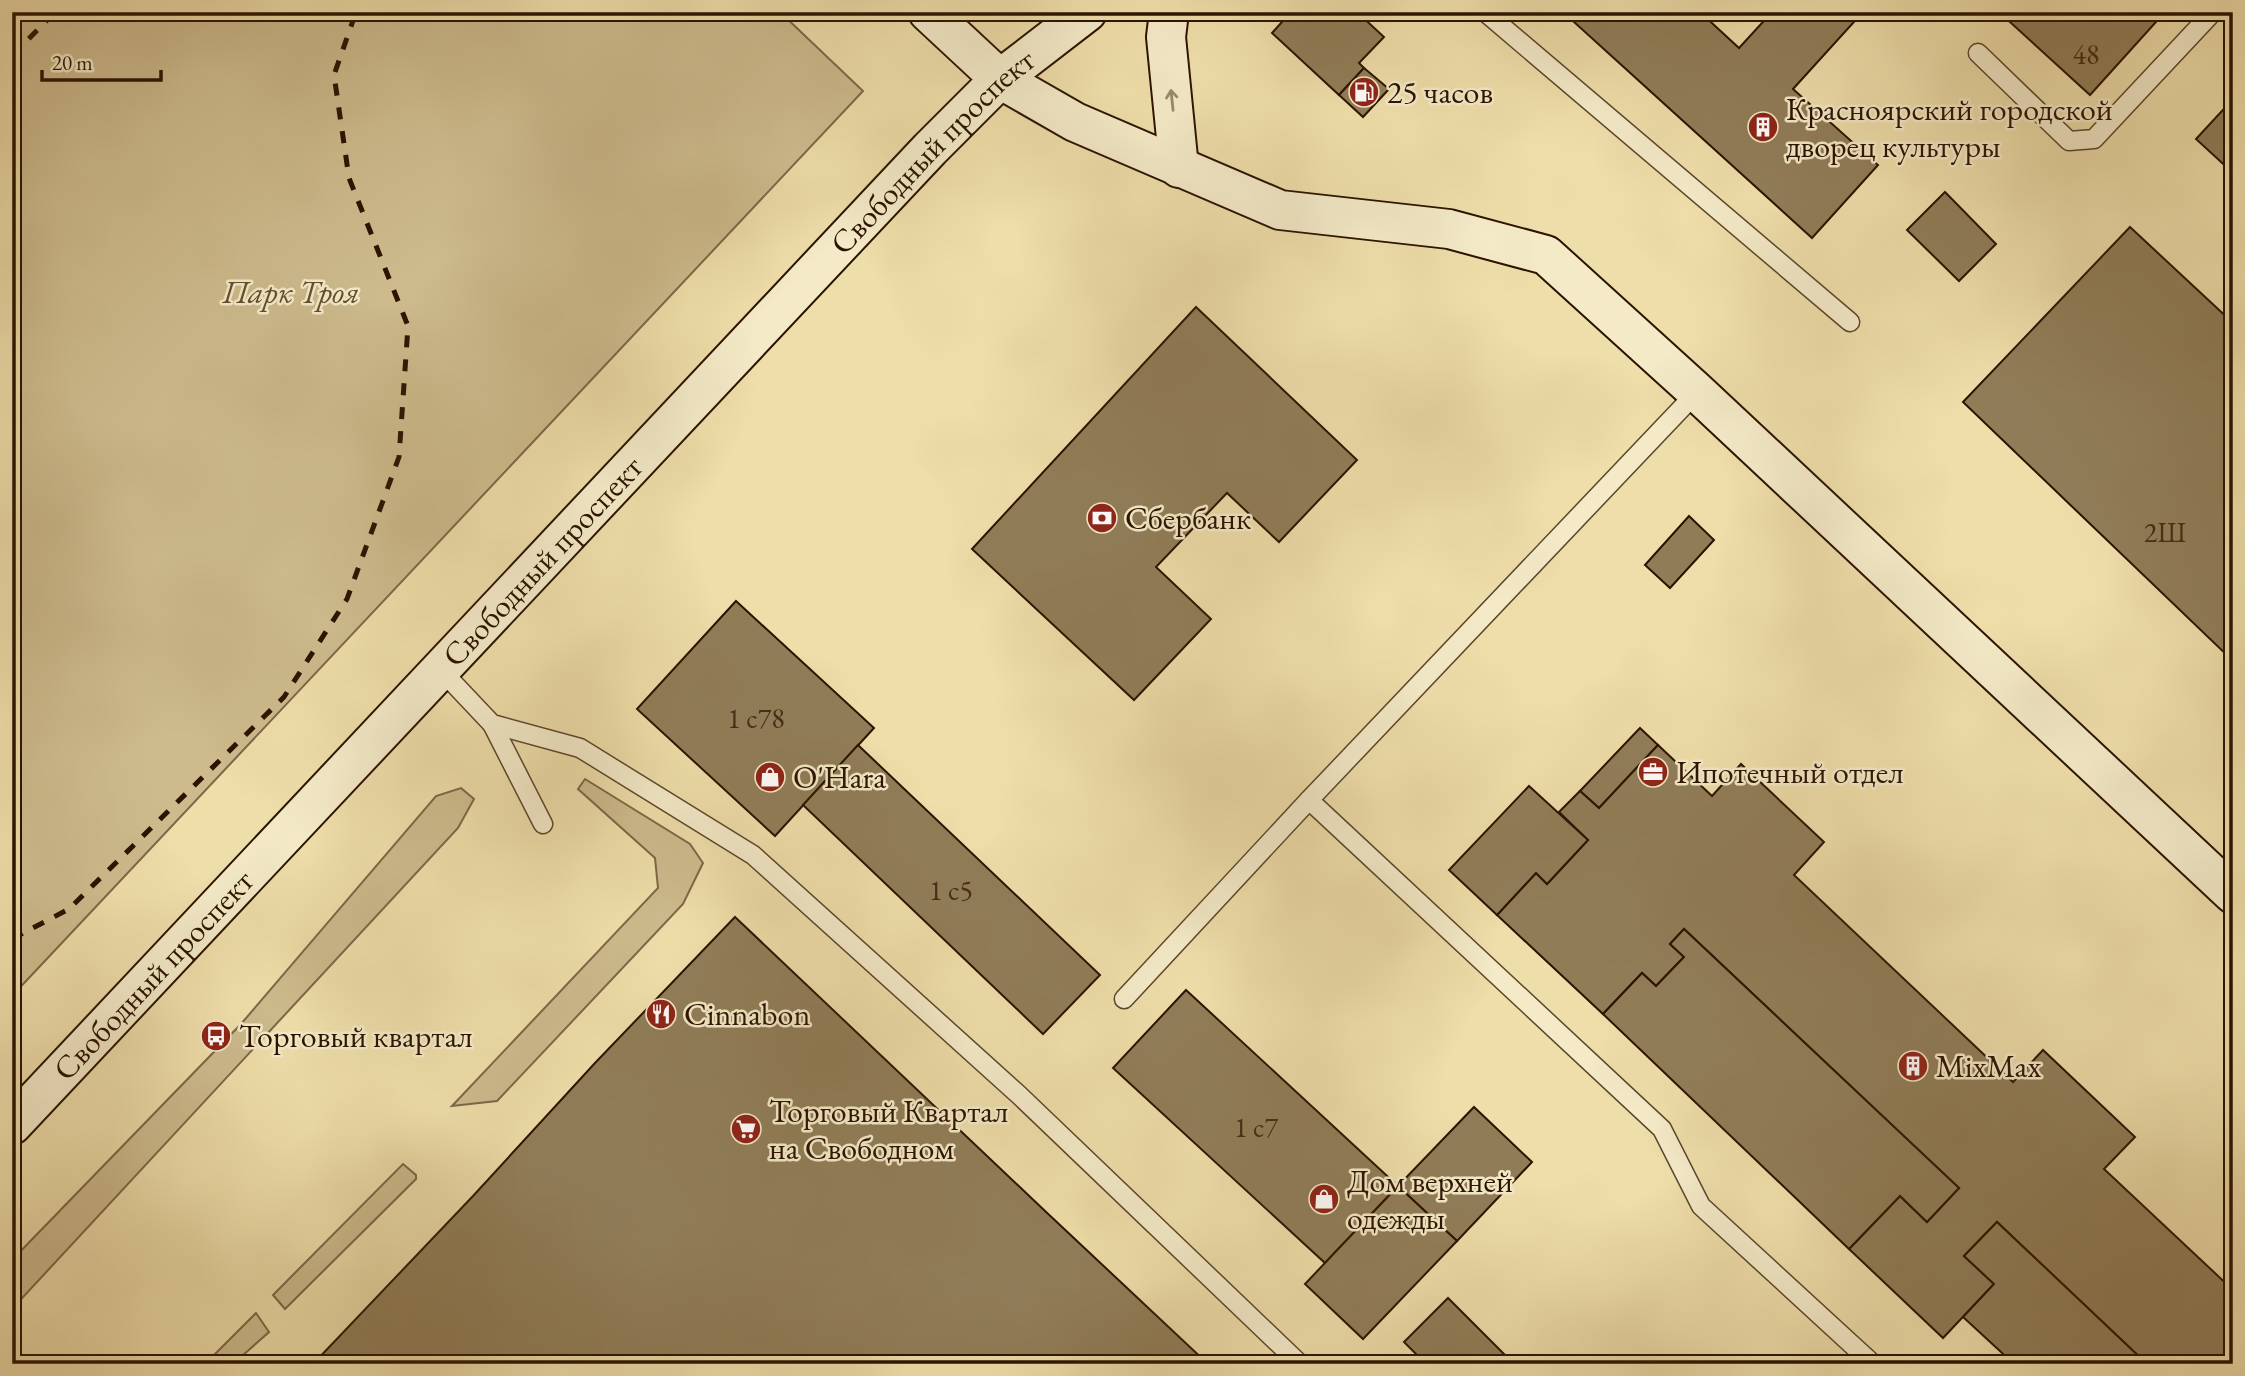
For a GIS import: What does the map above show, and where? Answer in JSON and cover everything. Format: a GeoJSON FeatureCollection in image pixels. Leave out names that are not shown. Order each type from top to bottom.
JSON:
{"type":"FeatureCollection","features":[{"type":"Feature","properties":{"kind":"street"},"geometry":{"type":"LineString","coordinates":[[928,12],[1000,79],[1075,122],[1280,210],[1449,229],[1546,254],[2233,894]]}},
{"type":"Feature","properties":{"kind":"street","name":"Свободный проспект"},"geometry":{"type":"LineString","coordinates":[[12,1125],[930,149],[1000,79],[1087,12]]}},
{"type":"Feature","properties":{"kind":"street"},"geometry":{"type":"LineString","coordinates":[[1169,12],[1166,37],[1179,168]]}},
{"type":"Feature","properties":{"kind":"lane"},"geometry":{"type":"LineString","coordinates":[[1485,12],[1850,322]]}},
{"type":"Feature","properties":{"kind":"lane"},"geometry":{"type":"LineString","coordinates":[[1978,53],[2069,141],[2094,139],[2213,12]]}},
{"type":"Feature","properties":{"kind":"lane"},"geometry":{"type":"LineString","coordinates":[[1124,999],[1697,392]]}},
{"type":"Feature","properties":{"kind":"lane"},"geometry":{"type":"LineString","coordinates":[[440,669],[492,724],[543,824]]}},
{"type":"Feature","properties":{"kind":"lane"},"geometry":{"type":"LineString","coordinates":[[492,724],[580,748],[753,855],[1019,1095],[1300,1364]]}},
{"type":"Feature","properties":{"kind":"lane"},"geometry":{"type":"LineString","coordinates":[[1309,800],[1662,1129],[1701,1206],[1873,1364]]}},
{"type":"Feature","properties":{"kind":"green space","name":"Парк Троя"},"geometry":{"type":"Polygon","coordinates":[[[12,12],[780,12],[863,91],[12,996],[12,12]]]}},
{"type":"Feature","properties":{"kind":"green space"},"geometry":{"type":"Polygon","coordinates":[[[585,779],[690,844],[703,863],[683,904],[497,1101],[452,1106],[658,888],[655,858],[578,789],[585,779]]]}},
{"type":"Feature","properties":{"kind":"green space"},"geometry":{"type":"Polygon","coordinates":[[[461,788],[474,799],[458,828],[12,1309],[12,1260],[241,1024],[436,796],[461,788]]]}},
{"type":"Feature","properties":{"kind":"green space"},"geometry":{"type":"Polygon","coordinates":[[[403,1164],[416,1175],[416,1179],[285,1309],[273,1295],[403,1164]]]}},
{"type":"Feature","properties":{"kind":"green space"},"geometry":{"type":"Polygon","coordinates":[[[256,1313],[269,1332],[233,1364],[205,1364],[256,1313]]]}},
{"type":"Feature","properties":{"kind":"building"},"geometry":{"type":"Polygon","coordinates":[[[1291,12],[1357,12],[1384,37],[1359,63],[1364,68],[1339,95],[1272,33],[1291,12]]]}},
{"type":"Feature","properties":{"kind":"building","name":"Красноярский городской дворец культуры"},"geometry":{"type":"Polygon","coordinates":[[[1563,12],[1700,12],[1739,48],[1772,12],[1863,12],[1793,89],[1878,165],[1812,238],[1563,12]]]}},
{"type":"Feature","properties":{"kind":"building","name":"Красноярский городской дворец культуры"},"geometry":{"type":"Polygon","coordinates":[[[1999,12],[2165,12],[2090,95],[1999,12]]]}},
{"type":"Feature","properties":{"kind":"building","name":"25 часов"},"geometry":{"type":"Polygon","coordinates":[[[1364,68],[1389,89],[1363,117],[1339,95],[1364,68]]]}},
{"type":"Feature","properties":{"kind":"building"},"geometry":{"type":"Polygon","coordinates":[[[2233,99],[2233,173],[2196,139],[2233,99]]]}},
{"type":"Feature","properties":{"kind":"building"},"geometry":{"type":"Polygon","coordinates":[[[1945,192],[1996,244],[1959,281],[1907,230],[1945,192]]]}},
{"type":"Feature","properties":{"kind":"building"},"geometry":{"type":"Polygon","coordinates":[[[2130,227],[2233,323],[2233,661],[1963,402],[2130,227]]]}},
{"type":"Feature","properties":{"kind":"building","name":"Сбербанк"},"geometry":{"type":"Polygon","coordinates":[[[1196,307],[1357,460],[1279,542],[1227,493],[1156,567],[1211,619],[1134,700],[972,549],[1196,307]]]}},
{"type":"Feature","properties":{"kind":"building"},"geometry":{"type":"Polygon","coordinates":[[[1689,516],[1714,540],[1670,588],[1645,565],[1689,516]]]}},
{"type":"Feature","properties":{"kind":"building"},"geometry":{"type":"Polygon","coordinates":[[[736,601],[874,728],[775,836],[637,709],[736,601]]]}},
{"type":"Feature","properties":{"kind":"building"},"geometry":{"type":"Polygon","coordinates":[[[1640,728],[1658,745],[1599,808],[1580,791],[1640,728]]]}},
{"type":"Feature","properties":{"kind":"building"},"geometry":{"type":"Polygon","coordinates":[[[858,745],[1100,975],[1043,1034],[803,805],[858,745]]]}},
{"type":"Feature","properties":{"kind":"building","name":"MixMax"},"geometry":{"type":"Polygon","coordinates":[[[1658,745],[1712,796],[1741,764],[1824,842],[1794,875],[2013,1082],[2043,1050],[2135,1137],[2104,1169],[2233,1290],[2233,1364],[2147,1364],[1997,1222],[1964,1256],[1994,1284],[1943,1338],[1849,1249],[1900,1196],[1927,1222],[1959,1188],[1684,929],[1670,944],[1684,957],[1656,986],[1642,973],[1603,1014],[1497,915],[1536,873],[1547,884],[1588,840],[1559,812],[1580,791],[1599,808],[1658,745]]]}},
{"type":"Feature","properties":{"kind":"building"},"geometry":{"type":"Polygon","coordinates":[[[1529,786],[1588,840],[1547,884],[1536,873],[1497,915],[1449,870],[1529,786]]]}},
{"type":"Feature","properties":{"kind":"building","name":"Торговый Квартал на Свободном"},"geometry":{"type":"Polygon","coordinates":[[[735,917],[1044,1210],[1208,1364],[313,1364],[735,917]]]}},
{"type":"Feature","properties":{"kind":"building"},"geometry":{"type":"Polygon","coordinates":[[[1684,929],[1959,1188],[1927,1222],[1900,1196],[1849,1249],[1603,1014],[1642,973],[1656,986],[1684,957],[1670,944],[1684,929]]]}},
{"type":"Feature","properties":{"kind":"building"},"geometry":{"type":"Polygon","coordinates":[[[1186,990],[1398,1186],[1325,1263],[1113,1068],[1186,990]]]}},
{"type":"Feature","properties":{"kind":"building"},"geometry":{"type":"Polygon","coordinates":[[[1474,1107],[1532,1162],[1457,1241],[1398,1186],[1474,1107]]]}},
{"type":"Feature","properties":{"kind":"building"},"geometry":{"type":"Polygon","coordinates":[[[1398,1186],[1457,1241],[1363,1339],[1305,1284],[1398,1186]]]}},
{"type":"Feature","properties":{"kind":"building"},"geometry":{"type":"Polygon","coordinates":[[[1997,1222],[2147,1364],[2014,1364],[1963,1317],[1994,1284],[1964,1256],[1997,1222]]]}},
{"type":"Feature","properties":{"kind":"building"},"geometry":{"type":"Polygon","coordinates":[[[1448,1298],[1514,1364],[1426,1364],[1404,1342],[1448,1298]]]}},
{"type":"Feature","properties":{"kind":"railway"},"geometry":{"type":"LineString","coordinates":[[12,56],[55,12]]}},
{"type":"Feature","properties":{"kind":"railway"},"geometry":{"type":"LineString","coordinates":[[12,939],[69,909],[284,697],[347,599],[399,457],[408,326],[349,178],[334,75],[356,12]]}},
{"type":"Feature","properties":{"kind":"place","name":"25 часов"},"geometry":{"type":"Point","coordinates":[1364,92]}},
{"type":"Feature","properties":{"kind":"place","name":"Красноярский городской дворец культуры"},"geometry":{"type":"Point","coordinates":[1763,127]}},
{"type":"Feature","properties":{"kind":"place","name":"Сбербанк"},"geometry":{"type":"Point","coordinates":[1102,518]}},
{"type":"Feature","properties":{"kind":"place","name":"Ипотечный отдел"},"geometry":{"type":"Point","coordinates":[1653,772]}},
{"type":"Feature","properties":{"kind":"place","name":"O'Hara"},"geometry":{"type":"Point","coordinates":[770,777]}},
{"type":"Feature","properties":{"kind":"place","name":"Cinnabon"},"geometry":{"type":"Point","coordinates":[661,1014]}},
{"type":"Feature","properties":{"kind":"place","name":"Торговый квартал"},"geometry":{"type":"Point","coordinates":[216,1036]}},
{"type":"Feature","properties":{"kind":"place","name":"MixMax"},"geometry":{"type":"Point","coordinates":[1913,1066]}},
{"type":"Feature","properties":{"kind":"place","name":"Торговый Квартал на Свободном"},"geometry":{"type":"Point","coordinates":[746,1129]}},
{"type":"Feature","properties":{"kind":"place","name":"Дом верхней одежды"},"geometry":{"type":"Point","coordinates":[1324,1199]}}]}
